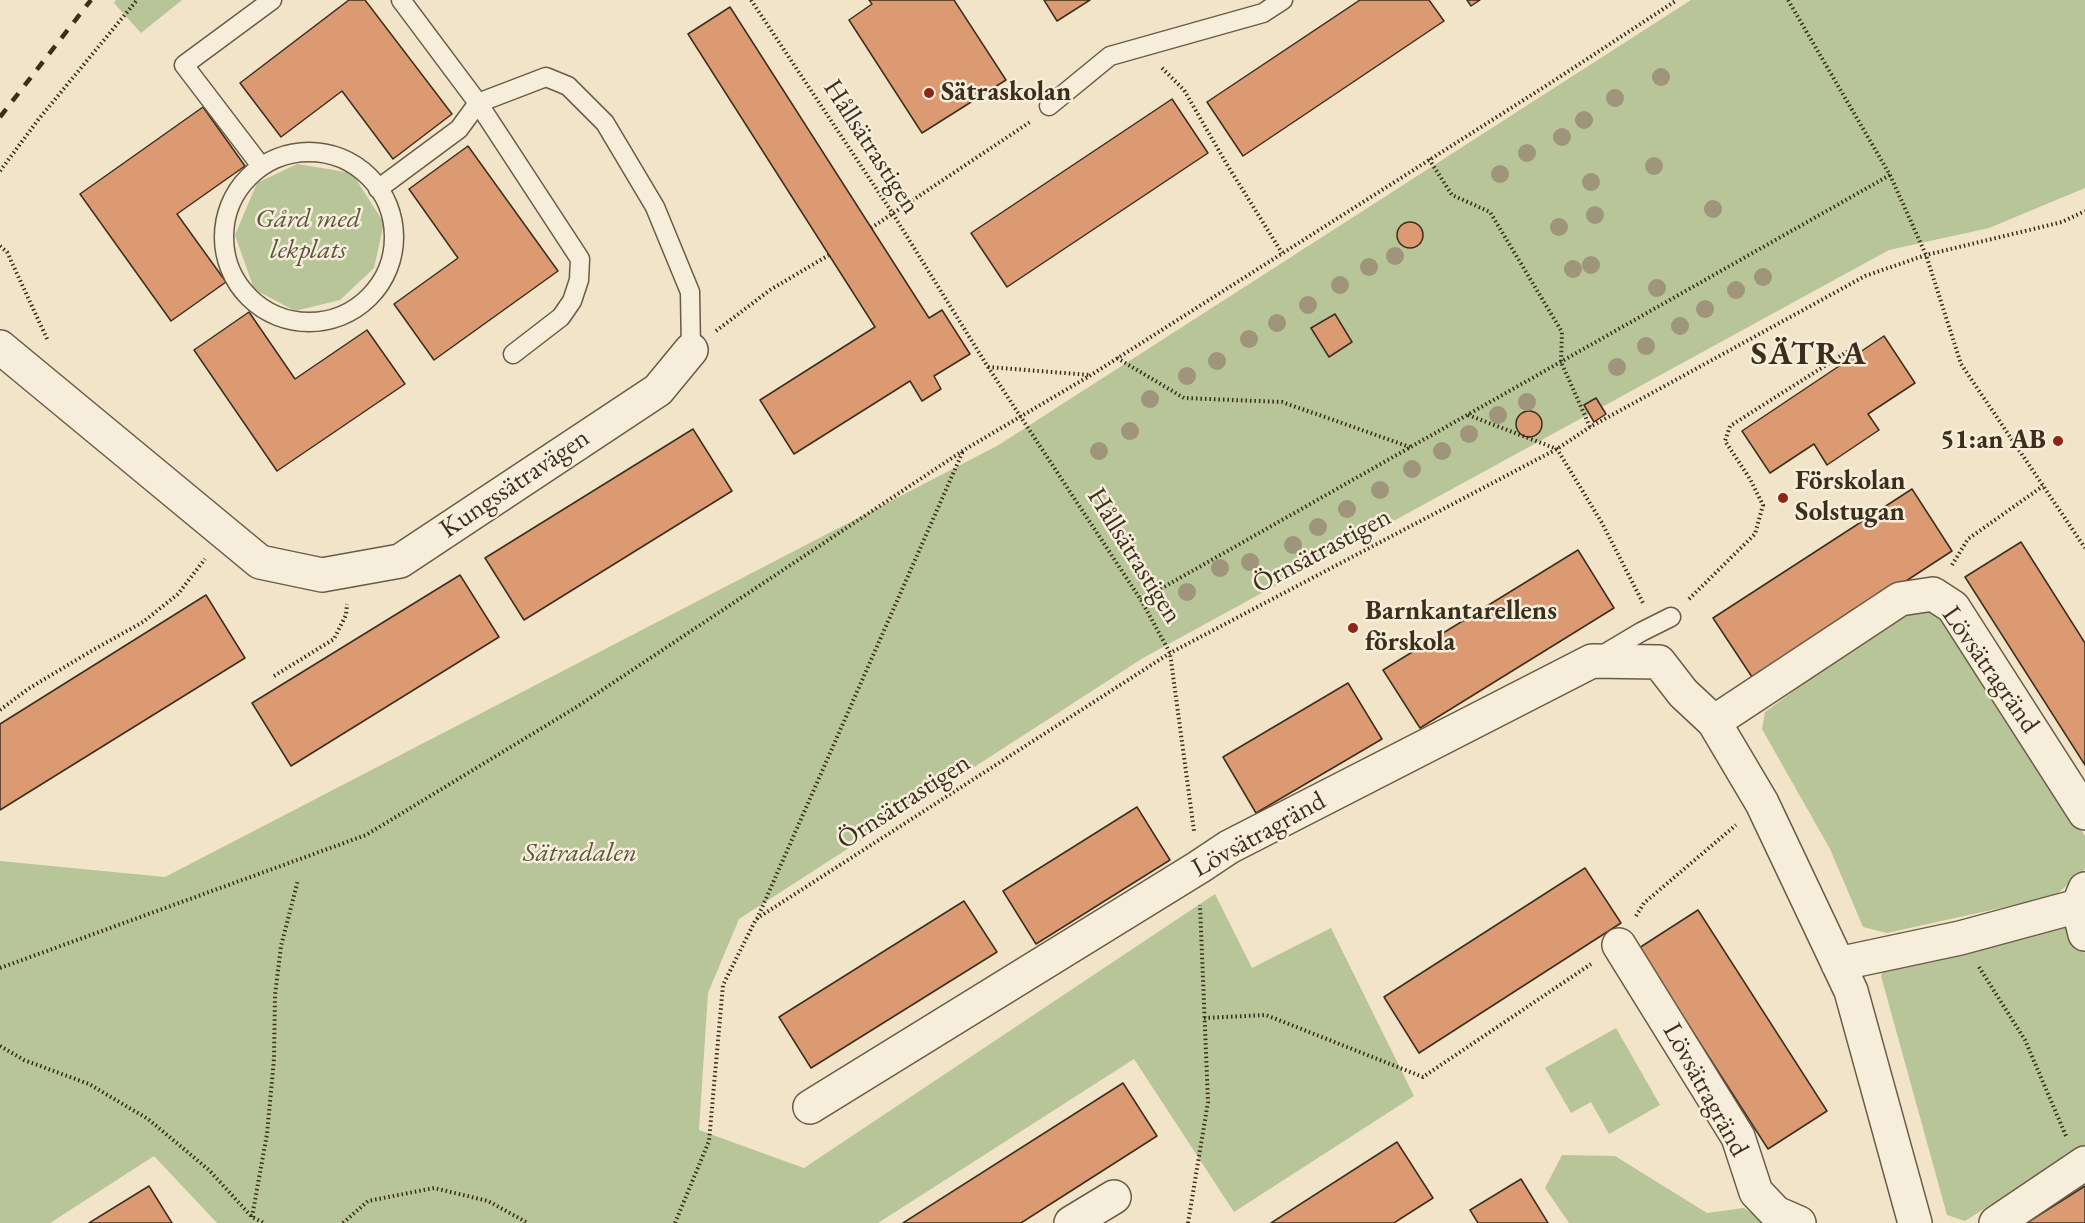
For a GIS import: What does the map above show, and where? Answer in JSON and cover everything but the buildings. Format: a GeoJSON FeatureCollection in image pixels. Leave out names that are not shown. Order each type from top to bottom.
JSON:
{"type":"FeatureCollection","features":[{"type":"Feature","properties":{"kind":"street","name":"Kungssätravägen"},"geometry":{"type":"LineString","coordinates":[[0,347],[260,562],[322,575],[400,561],[658,390],[691,350]]}},
{"type":"Feature","properties":{"kind":"street","name":"Lövsätragränd"},"geometry":{"type":"LineString","coordinates":[[1714,722],[1900,599],[1933,594],[1953,607],[2085,813]]}},
{"type":"Feature","properties":{"kind":"street","name":"Lövsätragränd"},"geometry":{"type":"LineString","coordinates":[[810,1107],[1229,847],[1592,661],[1659,662],[1683,693],[1714,722],[1762,803],[1851,990],[1916,1223]]}},
{"type":"Feature","properties":{"kind":"street"},"geometry":{"type":"LineString","coordinates":[[1838,964],[2083,909]]}},
{"type":"Feature","properties":{"kind":"street","name":"Lövsätragränd"},"geometry":{"type":"LineString","coordinates":[[1619,945],[1738,1137],[1756,1192],[1776,1213],[1799,1223]]}},
{"type":"Feature","properties":{"kind":"street"},"geometry":{"type":"LineString","coordinates":[[1996,1223],[2082,1165]]}},
{"type":"Feature","properties":{"kind":"street"},"geometry":{"type":"LineString","coordinates":[[1081,1220],[1114,1197]]}},
{"type":"Feature","properties":{"kind":"lane"},"geometry":{"type":"LineString","coordinates":[[261,166],[184,64],[272,0]]}},
{"type":"Feature","properties":{"kind":"lane"},"geometry":{"type":"LineString","coordinates":[[401,0],[478,104],[580,258],[579,280],[572,301],[561,317],[513,354]]}},
{"type":"Feature","properties":{"kind":"lane"},"geometry":{"type":"LineString","coordinates":[[1049,106],[1110,56],[1263,13],[1283,0]]}},
{"type":"Feature","properties":{"kind":"lane"},"geometry":{"type":"LineString","coordinates":[[378,189],[459,129],[478,104],[546,77],[568,86],[605,123],[655,207],[690,292],[691,350]]}},
{"type":"Feature","properties":{"kind":"lane"},"geometry":{"type":"LineString","coordinates":[[293,153],[329,154],[361,169],[384,197],[394,231],[389,266],[370,296],[341,316],[306,323],[272,314],[243,293],[226,261],[224,226],[236,192],[261,166],[293,153]]}},
{"type":"Feature","properties":{"kind":"lane"},"geometry":{"type":"LineString","coordinates":[[1592,661],[1671,617]]}},
{"type":"Feature","properties":{"kind":"path"},"geometry":{"type":"LineString","coordinates":[[0,171],[38,120],[137,0]]}},
{"type":"Feature","properties":{"kind":"path","name":"Hållsätrastigen"},"geometry":{"type":"LineString","coordinates":[[751,0],[893,214],[988,367],[1141,600],[1170,653],[1199,867],[1208,1102],[1188,1223]]}},
{"type":"Feature","properties":{"kind":"path"},"geometry":{"type":"LineString","coordinates":[[0,968],[366,835],[575,708],[964,450],[1117,358],[1677,0]]}},
{"type":"Feature","properties":{"kind":"path"},"geometry":{"type":"LineString","coordinates":[[1788,0],[1890,175],[1926,255],[1961,364],[2085,548]]}},
{"type":"Feature","properties":{"kind":"path"},"geometry":{"type":"LineString","coordinates":[[1184,90],[1282,253]]}},
{"type":"Feature","properties":{"kind":"path"},"geometry":{"type":"LineString","coordinates":[[871,228],[1027,125],[1049,106]]}},
{"type":"Feature","properties":{"kind":"path"},"geometry":{"type":"LineString","coordinates":[[1429,159],[1452,195],[1490,212],[1562,332],[1561,362],[1590,427]]}},
{"type":"Feature","properties":{"kind":"path"},"geometry":{"type":"LineString","coordinates":[[1141,600],[1890,175]]}},
{"type":"Feature","properties":{"kind":"path","name":"Örnsätrastigen"},"geometry":{"type":"LineString","coordinates":[[756,919],[1170,653],[1557,449],[1590,427],[1865,276],[1926,255],[2062,222],[2085,211]]}},
{"type":"Feature","properties":{"kind":"path"},"geometry":{"type":"LineString","coordinates":[[0,246],[7,252],[49,343],[26,368]]}},
{"type":"Feature","properties":{"kind":"path"},"geometry":{"type":"LineString","coordinates":[[691,350],[770,290],[829,255]]}},
{"type":"Feature","properties":{"kind":"path"},"geometry":{"type":"LineString","coordinates":[[1671,617],[1755,534],[1763,505],[1750,479],[1725,441],[1730,426],[1854,348]]}},
{"type":"Feature","properties":{"kind":"path"},"geometry":{"type":"LineString","coordinates":[[1117,358],[1184,398],[1282,402],[1411,447]]}},
{"type":"Feature","properties":{"kind":"path"},"geometry":{"type":"LineString","coordinates":[[988,367],[1090,375]]}},
{"type":"Feature","properties":{"kind":"path"},"geometry":{"type":"LineString","coordinates":[[1467,415],[1557,449],[1602,523],[1647,611],[1641,632]]}},
{"type":"Feature","properties":{"kind":"path","name":"Örnsätrastigen"},"geometry":{"type":"LineString","coordinates":[[675,1223],[709,1142],[723,985],[756,919],[964,450]]}},
{"type":"Feature","properties":{"kind":"path"},"geometry":{"type":"LineString","coordinates":[[1933,594],[1968,539],[2043,486]]}},
{"type":"Feature","properties":{"kind":"path"},"geometry":{"type":"LineString","coordinates":[[0,710],[28,689],[143,622],[178,594],[226,533]]}},
{"type":"Feature","properties":{"kind":"path"},"geometry":{"type":"LineString","coordinates":[[274,676],[334,639],[346,615],[348,570]]}},
{"type":"Feature","properties":{"kind":"path"},"geometry":{"type":"LineString","coordinates":[[1204,1018],[1266,1015],[1423,1077],[1619,945],[1644,903],[1762,803]]}},
{"type":"Feature","properties":{"kind":"path"},"geometry":{"type":"LineString","coordinates":[[252,1216],[267,1134],[274,1059],[275,995],[281,946],[298,880]]}},
{"type":"Feature","properties":{"kind":"path"},"geometry":{"type":"LineString","coordinates":[[1960,938],[2025,1041],[2082,1165]]}},
{"type":"Feature","properties":{"kind":"path"},"geometry":{"type":"LineString","coordinates":[[0,1046],[24,1060],[89,1084],[148,1119],[209,1170],[252,1216],[264,1223]]}},
{"type":"Feature","properties":{"kind":"path"},"geometry":{"type":"LineString","coordinates":[[343,1223],[368,1201],[434,1188],[489,1201],[528,1223]]}},
{"type":"Feature","properties":{"kind":"green space"},"geometry":{"type":"Polygon","coordinates":[[[116,0],[182,0],[141,33],[114,3],[116,0]]]}},
{"type":"Feature","properties":{"kind":"green space","name":"Sätradalen"},"geometry":{"type":"Polygon","coordinates":[[[1691,0],[2085,0],[2085,188],[1989,228],[1889,250],[1143,658],[739,919],[708,993],[699,1130],[804,1168],[1215,894],[1252,968],[1331,928],[1414,1096],[1234,1212],[1134,1059],[878,1223],[217,1223],[154,1156],[50,1223],[0,1223],[0,861],[165,877],[997,446],[1691,0]]]}},
{"type":"Feature","properties":{"kind":"green space","name":"Gård med lekplats"},"geometry":{"type":"Polygon","coordinates":[[[297,164],[352,173],[384,223],[374,268],[340,300],[295,311],[254,289],[235,235],[257,183],[297,164]]]}},
{"type":"Feature","properties":{"kind":"green space"},"geometry":{"type":"Polygon","coordinates":[[[1931,600],[2085,836],[2085,869],[2055,896],[1887,933],[1863,927],[1830,849],[1762,729],[1765,712],[1806,682],[1931,600]]]}},
{"type":"Feature","properties":{"kind":"green space"},"geometry":{"type":"Polygon","coordinates":[[[2063,918],[2085,953],[2085,1145],[1965,1221],[1947,1215],[1881,976],[1888,955],[2063,918]]]}},
{"type":"Feature","properties":{"kind":"green space"},"geometry":{"type":"Polygon","coordinates":[[[1616,1028],[1660,1105],[1609,1134],[1591,1102],[1571,1113],[1545,1068],[1616,1028]]]}},
{"type":"Feature","properties":{"kind":"green space"},"geometry":{"type":"Polygon","coordinates":[[[1562,1155],[1615,1156],[1707,1213],[1744,1208],[1766,1223],[1569,1223],[1545,1188],[1562,1155]]]}},
{"type":"Feature","properties":{"kind":"railway"},"geometry":{"type":"LineString","coordinates":[[0,117],[91,0]]}},
{"type":"Feature","properties":{"kind":"place","name":"Sätraskolan"},"geometry":{"type":"Point","coordinates":[929,93]}},
{"type":"Feature","properties":{"kind":"place","name":"51:an AB"},"geometry":{"type":"Point","coordinates":[2058,441]}},
{"type":"Feature","properties":{"kind":"place","name":"Förskolan Solstugan"},"geometry":{"type":"Point","coordinates":[1783,498]}},
{"type":"Feature","properties":{"kind":"place","name":"Barnkantarellens förskola"},"geometry":{"type":"Point","coordinates":[1353,628]}},
{"type":"Feature","properties":{"kind":"district","name":"SÄTRA"},"geometry":{"type":"Point","coordinates":[1809,355]}}]}
